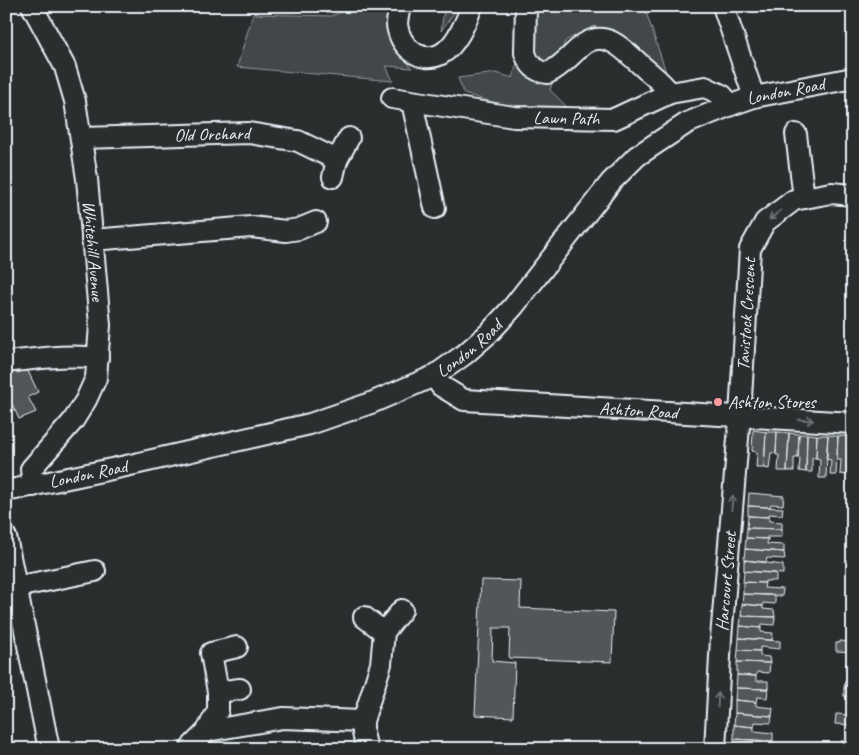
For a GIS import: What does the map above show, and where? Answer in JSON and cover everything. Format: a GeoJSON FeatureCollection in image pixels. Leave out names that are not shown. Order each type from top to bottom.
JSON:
{"type":"FeatureCollection","features":[{"type":"Feature","properties":{"kind":"street","name":"Whitehill Avenue"},"geometry":{"type":"LineString","coordinates":[[32,6],[65,67],[75,101],[82,138],[100,325],[96,378],[86,400],[73,421],[31,469],[33,486]]}},
{"type":"Feature","properties":{"kind":"street"},"geometry":{"type":"LineString","coordinates":[[400,6],[397,24],[400,38],[408,48],[421,58],[432,58],[442,54],[452,45],[469,16],[472,6]]}},
{"type":"Feature","properties":{"kind":"street"},"geometry":{"type":"LineString","coordinates":[[526,6],[525,53],[527,60],[536,70],[548,73],[559,68],[583,44],[593,39],[602,38],[612,41],[624,49],[670,92]]}},
{"type":"Feature","properties":{"kind":"street"},"geometry":{"type":"LineString","coordinates":[[723,6],[754,97]]}},
{"type":"Feature","properties":{"kind":"street","name":"London Road"},"geometry":{"type":"LineString","coordinates":[[6,491],[310,424],[371,403],[434,376],[465,354],[489,333],[513,306],[611,182],[637,156],[687,123],[731,105],[754,97],[853,78]]}},
{"type":"Feature","properties":{"kind":"street","name":"Lawn Path"},"geometry":{"type":"LineString","coordinates":[[392,98],[514,118],[614,118],[670,92],[705,87],[722,95],[731,105]]}},
{"type":"Feature","properties":{"kind":"street"},"geometry":{"type":"LineString","coordinates":[[412,102],[435,208]]}},
{"type":"Feature","properties":{"kind":"street","name":"Old Orchard"},"geometry":{"type":"LineString","coordinates":[[82,138],[248,133],[298,141],[335,168],[349,138]]}},
{"type":"Feature","properties":{"kind":"street"},"geometry":{"type":"LineString","coordinates":[[796,134],[804,198]]}},
{"type":"Feature","properties":{"kind":"street","name":"Tavistock Crescent"},"geometry":{"type":"LineString","coordinates":[[740,416],[750,249],[765,222],[794,200],[831,193],[853,195]]}},
{"type":"Feature","properties":{"kind":"street"},"geometry":{"type":"LineString","coordinates":[[92,240],[251,227],[286,231],[300,229],[316,222]]}},
{"type":"Feature","properties":{"kind":"street"},"geometry":{"type":"LineString","coordinates":[[6,362],[82,356],[98,358]]}},
{"type":"Feature","properties":{"kind":"street","name":"Ashton Road"},"geometry":{"type":"LineString","coordinates":[[434,376],[441,386],[464,400],[853,423]]}},
{"type":"Feature","properties":{"kind":"street","name":"Harcourt Street"},"geometry":{"type":"LineString","coordinates":[[716,749],[721,638],[740,416]]}},
{"type":"Feature","properties":{"kind":"street"},"geometry":{"type":"LineString","coordinates":[[6,537],[49,749]]}},
{"type":"Feature","properties":{"kind":"street"},"geometry":{"type":"LineString","coordinates":[[16,587],[95,571]]}},
{"type":"Feature","properties":{"kind":"street"},"geometry":{"type":"LineString","coordinates":[[367,749],[363,734],[363,721],[382,664],[384,632],[402,610]]}},
{"type":"Feature","properties":{"kind":"street"},"geometry":{"type":"LineString","coordinates":[[364,617],[384,632]]}},
{"type":"Feature","properties":{"kind":"street"},"geometry":{"type":"LineString","coordinates":[[191,749],[207,731],[218,710],[218,692],[210,653],[236,648]]}},
{"type":"Feature","properties":{"kind":"street"},"geometry":{"type":"LineString","coordinates":[[218,692],[240,689]]}},
{"type":"Feature","properties":{"kind":"street"},"geometry":{"type":"LineString","coordinates":[[207,731],[283,718],[363,721]]}},
{"type":"Feature","properties":{"kind":"shaded area"},"geometry":{"type":"Polygon","coordinates":[[[356,6],[392,6],[390,32],[401,55],[412,68],[386,66],[393,81],[237,67],[253,14],[331,16],[356,6]]]}},
{"type":"Feature","properties":{"kind":"shaded area"},"geometry":{"type":"Polygon","coordinates":[[[444,6],[459,6],[441,31],[444,9],[444,6]]]}},
{"type":"Feature","properties":{"kind":"shaded area"},"geometry":{"type":"Polygon","coordinates":[[[526,6],[649,6],[646,12],[666,72],[615,36],[594,26],[565,41],[550,90],[567,107],[507,106],[464,94],[458,78],[496,73],[513,78],[522,44],[526,6]]]}},
{"type":"Feature","properties":{"kind":"building"},"geometry":{"type":"Polygon","coordinates":[[[12,363],[17,373],[27,369],[38,392],[28,397],[36,412],[19,419],[12,404],[6,406],[6,366],[12,363]]]}},
{"type":"Feature","properties":{"kind":"building"},"geometry":{"type":"Polygon","coordinates":[[[753,430],[766,432],[764,468],[756,468],[757,452],[752,451],[753,430]]]}},
{"type":"Feature","properties":{"kind":"building"},"geometry":{"type":"Polygon","coordinates":[[[766,432],[777,432],[776,453],[771,453],[769,469],[764,468],[766,432]]]}},
{"type":"Feature","properties":{"kind":"building"},"geometry":{"type":"Polygon","coordinates":[[[777,432],[789,433],[787,471],[778,471],[779,455],[776,455],[777,432]]]}},
{"type":"Feature","properties":{"kind":"building"},"geometry":{"type":"Polygon","coordinates":[[[789,433],[799,434],[798,458],[794,458],[794,471],[787,471],[789,433]]]}},
{"type":"Feature","properties":{"kind":"building"},"geometry":{"type":"Polygon","coordinates":[[[799,434],[807,434],[806,472],[799,471],[799,434]]]}},
{"type":"Feature","properties":{"kind":"building"},"geometry":{"type":"Polygon","coordinates":[[[807,434],[817,435],[816,458],[812,458],[812,472],[806,472],[807,434]]]}},
{"type":"Feature","properties":{"kind":"building"},"geometry":{"type":"Polygon","coordinates":[[[817,435],[828,435],[826,478],[819,478],[820,459],[816,458],[817,435]]]}},
{"type":"Feature","properties":{"kind":"building"},"geometry":{"type":"Polygon","coordinates":[[[828,435],[838,436],[836,475],[830,475],[831,460],[826,459],[828,435]]]}},
{"type":"Feature","properties":{"kind":"building"},"geometry":{"type":"Polygon","coordinates":[[[838,436],[849,436],[847,475],[840,474],[841,460],[837,460],[838,436]]]}},
{"type":"Feature","properties":{"kind":"building"},"geometry":{"type":"Polygon","coordinates":[[[849,436],[853,436],[853,475],[850,475],[851,462],[847,461],[849,436]]]}},
{"type":"Feature","properties":{"kind":"building"},"geometry":{"type":"Polygon","coordinates":[[[749,493],[784,496],[783,505],[771,504],[770,507],[748,506],[749,493]]]}},
{"type":"Feature","properties":{"kind":"building"},"geometry":{"type":"Polygon","coordinates":[[[748,506],[783,508],[782,515],[769,514],[769,517],[748,516],[748,506]]]}},
{"type":"Feature","properties":{"kind":"building"},"geometry":{"type":"Polygon","coordinates":[[[748,516],[769,517],[769,521],[782,522],[782,529],[747,528],[748,516]]]}},
{"type":"Feature","properties":{"kind":"building"},"geometry":{"type":"Polygon","coordinates":[[[747,528],[782,529],[782,537],[767,537],[768,539],[746,538],[747,528]]]}},
{"type":"Feature","properties":{"kind":"building"},"geometry":{"type":"Polygon","coordinates":[[[746,538],[768,539],[767,544],[784,545],[784,552],[745,549],[746,538]]]}},
{"type":"Feature","properties":{"kind":"building"},"geometry":{"type":"Polygon","coordinates":[[[745,549],[784,552],[785,559],[767,558],[766,562],[744,560],[745,549]]]}},
{"type":"Feature","properties":{"kind":"building"},"geometry":{"type":"Polygon","coordinates":[[[744,560],[783,565],[783,574],[744,571],[744,560]]]}},
{"type":"Feature","properties":{"kind":"building"},"geometry":{"type":"Polygon","coordinates":[[[744,571],[776,573],[776,581],[765,581],[765,583],[743,582],[744,571]]]}},
{"type":"Feature","properties":{"kind":"building"},"geometry":{"type":"Polygon","coordinates":[[[481,580],[521,581],[520,608],[614,612],[612,662],[509,658],[510,628],[493,628],[492,661],[515,663],[513,717],[475,715],[481,580]]]}},
{"type":"Feature","properties":{"kind":"building"},"geometry":{"type":"Polygon","coordinates":[[[743,582],[765,583],[764,588],[783,589],[782,596],[743,594],[743,582]]]}},
{"type":"Feature","properties":{"kind":"building"},"geometry":{"type":"Polygon","coordinates":[[[743,594],[775,595],[775,604],[763,603],[763,606],[742,604],[743,594]]]}},
{"type":"Feature","properties":{"kind":"building"},"geometry":{"type":"Polygon","coordinates":[[[742,604],[763,606],[763,609],[774,610],[775,617],[741,616],[742,604]]]}},
{"type":"Feature","properties":{"kind":"building"},"geometry":{"type":"Polygon","coordinates":[[[741,616],[775,617],[774,625],[762,624],[761,628],[740,626],[741,616]]]}},
{"type":"Feature","properties":{"kind":"building"},"geometry":{"type":"Polygon","coordinates":[[[740,626],[761,628],[761,632],[773,633],[772,640],[739,638],[740,626]]]}},
{"type":"Feature","properties":{"kind":"building"},"geometry":{"type":"Polygon","coordinates":[[[739,638],[780,641],[780,649],[760,647],[760,651],[738,650],[739,638]]]}},
{"type":"Feature","properties":{"kind":"building"},"geometry":{"type":"Polygon","coordinates":[[[839,641],[853,642],[853,652],[836,651],[836,643],[840,643],[839,641]]]}},
{"type":"Feature","properties":{"kind":"building"},"geometry":{"type":"Polygon","coordinates":[[[738,650],[760,651],[760,656],[769,657],[770,663],[737,662],[738,650]]]}},
{"type":"Feature","properties":{"kind":"building"},"geometry":{"type":"Polygon","coordinates":[[[737,662],[770,663],[769,673],[757,672],[756,676],[737,675],[737,662]]]}},
{"type":"Feature","properties":{"kind":"building"},"geometry":{"type":"Polygon","coordinates":[[[846,663],[853,664],[853,672],[846,672],[846,663]]]}},
{"type":"Feature","properties":{"kind":"building"},"geometry":{"type":"Polygon","coordinates":[[[737,675],[756,676],[756,681],[768,681],[768,689],[736,688],[737,675]]]}},
{"type":"Feature","properties":{"kind":"building"},"geometry":{"type":"Polygon","coordinates":[[[845,681],[853,681],[853,689],[844,688],[845,681]]]}},
{"type":"Feature","properties":{"kind":"building"},"geometry":{"type":"Polygon","coordinates":[[[736,688],[768,689],[767,698],[757,697],[756,702],[735,700],[736,688]]]}},
{"type":"Feature","properties":{"kind":"building"},"geometry":{"type":"Polygon","coordinates":[[[844,688],[853,689],[853,697],[844,696],[844,688]]]}},
{"type":"Feature","properties":{"kind":"building"},"geometry":{"type":"Polygon","coordinates":[[[735,700],[756,702],[756,706],[773,708],[772,716],[735,713],[735,700]]]}},
{"type":"Feature","properties":{"kind":"building"},"geometry":{"type":"Polygon","coordinates":[[[735,713],[772,716],[771,723],[755,722],[754,727],[734,725],[735,713]]]}},
{"type":"Feature","properties":{"kind":"building"},"geometry":{"type":"Polygon","coordinates":[[[836,714],[853,715],[853,725],[835,724],[836,714]]]}},
{"type":"Feature","properties":{"kind":"building"},"geometry":{"type":"Polygon","coordinates":[[[734,725],[754,727],[754,731],[773,733],[773,741],[734,739],[734,725]]]}},
{"type":"Feature","properties":{"kind":"building"},"geometry":{"type":"Polygon","coordinates":[[[848,733],[853,733],[853,741],[848,741],[848,733]]]}},
{"type":"Feature","properties":{"kind":"building"},"geometry":{"type":"Polygon","coordinates":[[[734,739],[773,741],[772,749],[752,747],[752,749],[733,749],[734,739]]]}},
{"type":"Feature","properties":{"kind":"building"},"geometry":{"type":"Polygon","coordinates":[[[841,741],[853,741],[853,749],[841,748],[841,741]]]}},
{"type":"Feature","properties":{"kind":"place","name":"Ashton Stores"},"geometry":{"type":"Point","coordinates":[718,402]}}]}
